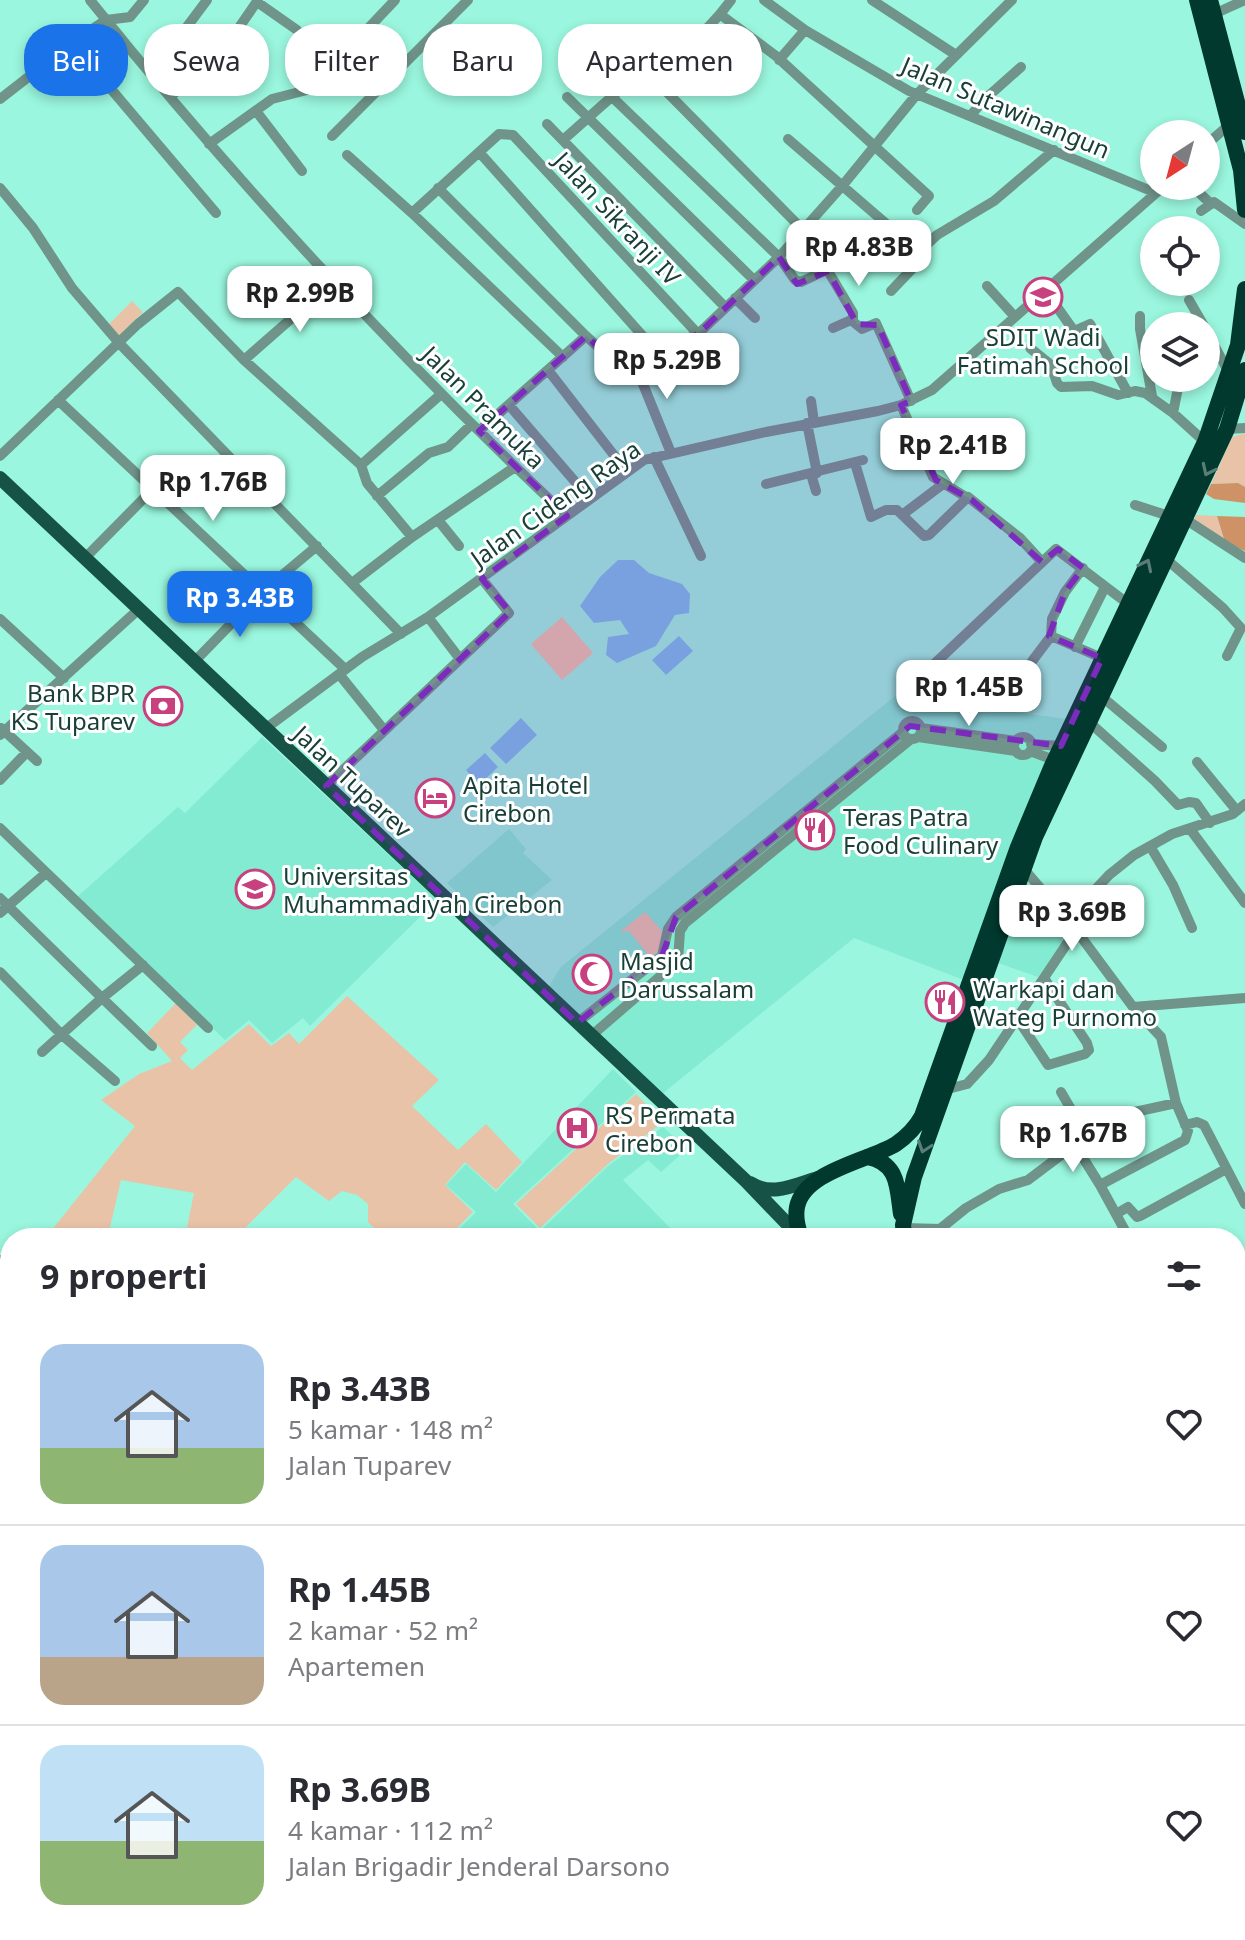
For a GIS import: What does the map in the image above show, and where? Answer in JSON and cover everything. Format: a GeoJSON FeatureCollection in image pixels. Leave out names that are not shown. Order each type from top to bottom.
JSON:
{"type":"FeatureCollection","features":[{"type":"Feature","properties":{"kind":"highway"},"geometry":{"type":"LineString","coordinates":[[1197,0],[1240,120]]}},
{"type":"Feature","properties":{"kind":"highway"},"geometry":{"type":"LineString","coordinates":[[1212,7],[1240,120],[1245,210]]}},
{"type":"Feature","properties":{"kind":"highway"},"geometry":{"type":"LineString","coordinates":[[798,1228],[797,1205],[805,1189],[819,1178],[895,1144],[917,1125],[964,1017],[1057,753],[1127,603],[1227,429],[1237,371],[1245,289]]}},
{"type":"Feature","properties":{"kind":"highway"},"geometry":{"type":"LineString","coordinates":[[991,942],[1024,869],[1024,850],[1166,559],[1177,518],[1205,442],[1237,371]]}},
{"type":"Feature","properties":{"kind":"highway"},"geometry":{"type":"LineString","coordinates":[[903,1228],[914,1177],[944,1090],[964,1017]]}},
{"type":"Feature","properties":{"kind":"highway"},"geometry":{"type":"LineString","coordinates":[[867,1157],[879,1159],[894,1174],[903,1228]]}},
{"type":"Feature","properties":{"kind":"main road","name":"Jalan Tuparev"},"geometry":{"type":"LineString","coordinates":[[0,478],[326,786],[600,1027],[791,1228]]}},
{"type":"Feature","properties":{"kind":"main road"},"geometry":{"type":"LineString","coordinates":[[746,1181],[758,1189],[775,1191],[819,1178]]}},
{"type":"Feature","properties":{"kind":"street"},"geometry":{"type":"LineString","coordinates":[[100,24],[106,20],[130,17],[144,0]]}},
{"type":"Feature","properties":{"kind":"street"},"geometry":{"type":"LineString","coordinates":[[189,24],[207,0]]}},
{"type":"Feature","properties":{"kind":"street"},"geometry":{"type":"LineString","coordinates":[[209,144],[276,97],[307,90],[395,0]]}},
{"type":"Feature","properties":{"kind":"street"},"geometry":{"type":"LineString","coordinates":[[332,136],[468,0]]}},
{"type":"Feature","properties":{"kind":"street"},"geometry":{"type":"LineString","coordinates":[[711,24],[731,0]]}},
{"type":"Feature","properties":{"kind":"street","name":"Jalan Sutawinangun"},"geometry":{"type":"LineString","coordinates":[[764,0],[805,30],[917,94],[1140,182]]}},
{"type":"Feature","properties":{"kind":"street"},"geometry":{"type":"LineString","coordinates":[[872,0],[956,55]]}},
{"type":"Feature","properties":{"kind":"street"},"geometry":{"type":"LineString","coordinates":[[1212,7],[1245,0]]}},
{"type":"Feature","properties":{"kind":"street"},"geometry":{"type":"LineString","coordinates":[[242,24],[258,1],[289,24]]}},
{"type":"Feature","properties":{"kind":"street"},"geometry":{"type":"LineString","coordinates":[[438,188],[615,362],[634,362],[698,334],[779,257],[917,94],[1007,1]]}},
{"type":"Feature","properties":{"kind":"street","name":"Jalan Pramuka"},"geometry":{"type":"LineString","coordinates":[[96,2],[106,20],[209,144],[333,282],[440,395],[567,516]]}},
{"type":"Feature","properties":{"kind":"street"},"geometry":{"type":"LineString","coordinates":[[721,15],[779,60],[929,196],[917,210]]}},
{"type":"Feature","properties":{"kind":"street"},"geometry":{"type":"LineString","coordinates":[[779,60],[805,30]]}},
{"type":"Feature","properties":{"kind":"street"},"geometry":{"type":"LineString","coordinates":[[970,116],[1021,67]]}},
{"type":"Feature","properties":{"kind":"street"},"geometry":{"type":"LineString","coordinates":[[3,92],[24,77]]}},
{"type":"Feature","properties":{"kind":"street"},"geometry":{"type":"LineString","coordinates":[[117,96],[216,213]]}},
{"type":"Feature","properties":{"kind":"street"},"geometry":{"type":"LineString","coordinates":[[563,140],[611,96],[779,257],[798,282],[828,271],[853,313],[853,320],[862,329],[873,323],[878,325],[933,477],[966,497],[1020,538],[1042,562]]}},
{"type":"Feature","properties":{"kind":"street"},"geometry":{"type":"LineString","coordinates":[[671,96],[803,230]]}},
{"type":"Feature","properties":{"kind":"street"},"geometry":{"type":"LineString","coordinates":[[567,97],[754,280]]}},
{"type":"Feature","properties":{"kind":"street"},"geometry":{"type":"LineString","coordinates":[[256,111],[302,171]]}},
{"type":"Feature","properties":{"kind":"street"},"geometry":{"type":"LineString","coordinates":[[1220,135],[1240,120]]}},
{"type":"Feature","properties":{"kind":"street"},"geometry":{"type":"LineString","coordinates":[[547,124],[725,307]]}},
{"type":"Feature","properties":{"kind":"street","name":"Jalan Sikranji IV"},"geometry":{"type":"LineString","coordinates":[[479,152],[499,134],[513,135],[698,334]]}},
{"type":"Feature","properties":{"kind":"street"},"geometry":{"type":"LineString","coordinates":[[788,139],[911,243]]}},
{"type":"Feature","properties":{"kind":"street"},"geometry":{"type":"LineString","coordinates":[[891,291],[912,269],[913,261],[922,249],[937,235],[994,201],[1054,150]]}},
{"type":"Feature","properties":{"kind":"street"},"geometry":{"type":"LineString","coordinates":[[412,213],[479,152],[657,352]]}},
{"type":"Feature","properties":{"kind":"street"},"geometry":{"type":"LineString","coordinates":[[347,155],[563,357]]}},
{"type":"Feature","properties":{"kind":"street"},"geometry":{"type":"LineString","coordinates":[[0,188],[33,228],[72,288],[120,344],[401,634]]}},
{"type":"Feature","properties":{"kind":"street","name":"Jalan Cideng Raya"},"geometry":{"type":"LineString","coordinates":[[265,729],[342,672],[482,579],[627,472],[654,457],[906,403],[932,390],[1148,200]]}},
{"type":"Feature","properties":{"kind":"street"},"geometry":{"type":"LineString","coordinates":[[1207,200],[1219,204],[1245,224]]}},
{"type":"Feature","properties":{"kind":"street"},"geometry":{"type":"LineString","coordinates":[[1201,211],[1210,203]]}},
{"type":"Feature","properties":{"kind":"street"},"geometry":{"type":"LineString","coordinates":[[244,360],[333,282]]}},
{"type":"Feature","properties":{"kind":"street"},"geometry":{"type":"LineString","coordinates":[[987,286],[1015,317]]}},
{"type":"Feature","properties":{"kind":"street"},"geometry":{"type":"LineString","coordinates":[[1045,290],[1074,331],[1090,324],[1128,393]]}},
{"type":"Feature","properties":{"kind":"street"},"geometry":{"type":"LineString","coordinates":[[0,456],[138,324],[178,292],[244,360],[361,465],[362,474],[377,496],[412,537]]}},
{"type":"Feature","properties":{"kind":"street"},"geometry":{"type":"LineString","coordinates":[[735,298],[755,318]]}},
{"type":"Feature","properties":{"kind":"street"},"geometry":{"type":"LineString","coordinates":[[1189,300],[1196,312]]}},
{"type":"Feature","properties":{"kind":"street"},"geometry":{"type":"LineString","coordinates":[[833,328],[853,320]]}},
{"type":"Feature","properties":{"kind":"street"},"geometry":{"type":"LineString","coordinates":[[377,496],[429,453],[448,447],[509,405],[586,336]]}},
{"type":"Feature","properties":{"kind":"street"},"geometry":{"type":"LineString","coordinates":[[1030,348],[1051,365],[1061,387],[1080,384],[1112,395],[1135,391],[1152,396],[1205,442]]}},
{"type":"Feature","properties":{"kind":"street"},"geometry":{"type":"LineString","coordinates":[[1220,348],[1237,371]]}},
{"type":"Feature","properties":{"kind":"street"},"geometry":{"type":"LineString","coordinates":[[634,362],[671,453]]}},
{"type":"Feature","properties":{"kind":"street"},"geometry":{"type":"LineString","coordinates":[[548,370],[627,472]]}},
{"type":"Feature","properties":{"kind":"street"},"geometry":{"type":"LineString","coordinates":[[1151,392],[1152,396]]}},
{"type":"Feature","properties":{"kind":"street"},"geometry":{"type":"LineString","coordinates":[[1173,413],[1177,392]]}},
{"type":"Feature","properties":{"kind":"street"},"geometry":{"type":"LineString","coordinates":[[361,465],[440,395]]}},
{"type":"Feature","properties":{"kind":"street"},"geometry":{"type":"LineString","coordinates":[[58,400],[262,592],[342,672],[384,730]]}},
{"type":"Feature","properties":{"kind":"street"},"geometry":{"type":"LineString","coordinates":[[811,401],[816,491]]}},
{"type":"Feature","properties":{"kind":"street"},"geometry":{"type":"LineString","coordinates":[[509,405],[590,499]]}},
{"type":"Feature","properties":{"kind":"street"},"geometry":{"type":"LineString","coordinates":[[1227,429],[1245,428]]}},
{"type":"Feature","properties":{"kind":"street"},"geometry":{"type":"LineString","coordinates":[[654,457],[701,556]]}},
{"type":"Feature","properties":{"kind":"street"},"geometry":{"type":"LineString","coordinates":[[766,484],[859,461],[871,517],[892,509],[922,536],[929,535],[966,497]]}},
{"type":"Feature","properties":{"kind":"street"},"geometry":{"type":"LineString","coordinates":[[352,583],[412,537],[515,467]]}},
{"type":"Feature","properties":{"kind":"street"},"geometry":{"type":"LineString","coordinates":[[902,515],[943,484]]}},
{"type":"Feature","properties":{"kind":"street"},"geometry":{"type":"LineString","coordinates":[[85,558],[153,489]]}},
{"type":"Feature","properties":{"kind":"street"},"geometry":{"type":"LineString","coordinates":[[1135,505],[1177,518],[1245,558]]}},
{"type":"Feature","properties":{"kind":"street"},"geometry":{"type":"LineString","coordinates":[[438,520],[459,546]]}},
{"type":"Feature","properties":{"kind":"street"},"geometry":{"type":"LineString","coordinates":[[194,662],[262,592],[317,546]]}},
{"type":"Feature","properties":{"kind":"street"},"geometry":{"type":"LineString","coordinates":[[913,684],[1054,550],[1058,549],[1127,603]]}},
{"type":"Feature","properties":{"kind":"street"},"geometry":{"type":"LineString","coordinates":[[1166,559],[1223,608],[1243,630],[1227,656]]}},
{"type":"Feature","properties":{"kind":"street"},"geometry":{"type":"LineString","coordinates":[[1003,700],[1051,636],[1052,619],[1065,592],[1083,568]]}},
{"type":"Feature","properties":{"kind":"street"},"geometry":{"type":"LineString","coordinates":[[326,786],[509,613],[482,579]]}},
{"type":"Feature","properties":{"kind":"street"},"geometry":{"type":"LineString","coordinates":[[1075,647],[1105,587]]}},
{"type":"Feature","properties":{"kind":"street"},"geometry":{"type":"LineString","coordinates":[[37,761],[2,731],[139,609]]}},
{"type":"Feature","properties":{"kind":"street"},"geometry":{"type":"LineString","coordinates":[[428,617],[460,659]]}},
{"type":"Feature","properties":{"kind":"street"},"geometry":{"type":"LineString","coordinates":[[0,619],[64,678]]}},
{"type":"Feature","properties":{"kind":"street"},"geometry":{"type":"LineString","coordinates":[[1051,636],[1102,658]]}},
{"type":"Feature","properties":{"kind":"street"},"geometry":{"type":"LineString","coordinates":[[1101,696],[1162,747]]}},
{"type":"Feature","properties":{"kind":"street"},"geometry":{"type":"LineString","coordinates":[[1089,722],[1178,805],[1196,803],[1210,823]]}},
{"type":"Feature","properties":{"kind":"street"},"geometry":{"type":"LineString","coordinates":[[587,1015],[662,956],[670,923],[913,734],[1016,746],[1025,755],[1031,748]]}},
{"type":"Feature","properties":{"kind":"street"},"geometry":{"type":"LineString","coordinates":[[1031,748],[1057,753]]}},
{"type":"Feature","properties":{"kind":"street"},"geometry":{"type":"LineString","coordinates":[[1031,748],[1057,753]]}},
{"type":"Feature","properties":{"kind":"street"},"geometry":{"type":"LineString","coordinates":[[0,780],[27,752]]}},
{"type":"Feature","properties":{"kind":"street"},"geometry":{"type":"LineString","coordinates":[[1066,918],[1134,855],[1172,834],[1210,823],[1243,806],[1197,762]]}},
{"type":"Feature","properties":{"kind":"street"},"geometry":{"type":"LineString","coordinates":[[0,828],[208,1028]]}},
{"type":"Feature","properties":{"kind":"street"},"geometry":{"type":"LineString","coordinates":[[1190,829],[1245,903]]}},
{"type":"Feature","properties":{"kind":"street"},"geometry":{"type":"LineString","coordinates":[[1150,846],[1173,885],[1192,928]]}},
{"type":"Feature","properties":{"kind":"street"},"geometry":{"type":"LineString","coordinates":[[1024,869],[1066,918],[1078,925],[1133,1007],[1161,1037],[1176,1103],[1185,1125],[1187,1136],[1178,1145],[1100,1185]]}},
{"type":"Feature","properties":{"kind":"street"},"geometry":{"type":"LineString","coordinates":[[46,873],[3,906],[152,1046]]}},
{"type":"Feature","properties":{"kind":"street"},"geometry":{"type":"LineString","coordinates":[[600,1027],[678,961],[681,927],[736,874]]}},
{"type":"Feature","properties":{"kind":"street"},"geometry":{"type":"LineString","coordinates":[[944,1090],[958,1088],[978,1074],[1078,925],[1092,896]]}},
{"type":"Feature","properties":{"kind":"street"},"geometry":{"type":"LineString","coordinates":[[1078,925],[1124,918]]}},
{"type":"Feature","properties":{"kind":"street"},"geometry":{"type":"LineString","coordinates":[[42,1052],[143,965]]}},
{"type":"Feature","properties":{"kind":"street"},"geometry":{"type":"LineString","coordinates":[[0,972],[62,1035],[115,1081]]}},
{"type":"Feature","properties":{"kind":"street"},"geometry":{"type":"LineString","coordinates":[[1017,1018],[1048,1065],[1089,1050],[1044,978]]}},
{"type":"Feature","properties":{"kind":"street"},"geometry":{"type":"LineString","coordinates":[[1133,1007],[1245,998]]}},
{"type":"Feature","properties":{"kind":"street"},"geometry":{"type":"LineString","coordinates":[[1061,1092],[1086,1135]]}},
{"type":"Feature","properties":{"kind":"street"},"geometry":{"type":"LineString","coordinates":[[941,1228],[966,1208],[999,1189],[1028,1180],[1086,1135],[1121,1115],[1176,1103]]}},
{"type":"Feature","properties":{"kind":"street"},"geometry":{"type":"LineString","coordinates":[[1185,1125],[1203,1124],[1245,1204]]}},
{"type":"Feature","properties":{"kind":"street"},"geometry":{"type":"LineString","coordinates":[[1075,1145],[1124,1228]]}},
{"type":"Feature","properties":{"kind":"street"},"geometry":{"type":"LineString","coordinates":[[1116,1214],[1128,1207],[1137,1217],[1140,1216],[1226,1169]]}},
{"type":"Feature","properties":{"kind":"highlighted area"},"geometry":{"type":"Polygon","coordinates":[[[779,257],[797,284],[828,271],[857,324],[878,325],[911,401],[901,405],[936,480],[972,500],[1042,562],[1058,549],[1083,568],[1065,592],[1049,636],[1102,658],[1061,746],[910,726],[676,917],[662,956],[577,1023],[326,786],[510,612],[482,579],[567,516],[479,431],[586,336],[615,362],[629,364],[698,334],[779,257]]]}},
{"type":"Feature","properties":{"kind":"shaded area"},"geometry":{"type":"Polygon","coordinates":[[[132,301],[143,312],[119,336],[108,325],[132,301]]]}},
{"type":"Feature","properties":{"kind":"shaded area"},"geometry":{"type":"Polygon","coordinates":[[[1245,433],[1245,487],[1238,483],[1211,484],[1232,437],[1245,433]]]}},
{"type":"Feature","properties":{"kind":"shaded area"},"geometry":{"type":"Polygon","coordinates":[[[1238,483],[1245,487],[1245,503],[1214,499],[1206,494],[1211,484],[1238,483]]]}},
{"type":"Feature","properties":{"kind":"shaded area"},"geometry":{"type":"Polygon","coordinates":[[[1196,515],[1217,516],[1225,542],[1194,521],[1196,515]]]}},
{"type":"Feature","properties":{"kind":"shaded area"},"geometry":{"type":"Polygon","coordinates":[[[1217,516],[1245,517],[1245,551],[1225,542],[1217,516]]]}},
{"type":"Feature","properties":{"kind":"shaded area"},"geometry":{"type":"Polygon","coordinates":[[[562,617],[593,653],[562,680],[531,644],[562,617]]]}},
{"type":"Feature","properties":{"kind":"shaded area"},"geometry":{"type":"Polygon","coordinates":[[[895,696],[1067,719],[964,980],[854,938],[662,1094],[549,986],[561,967],[895,696]]]}},
{"type":"Feature","properties":{"kind":"shaded area","name":"Universitas Muhammadiyah Cirebon"},"geometry":{"type":"Polygon","coordinates":[[[262,737],[437,900],[310,1026],[303,1018],[272,1043],[249,1020],[225,1040],[77,897],[178,807],[185,813],[262,737]]]}},
{"type":"Feature","properties":{"kind":"shaded area"},"geometry":{"type":"Polygon","coordinates":[[[509,829],[526,849],[523,853],[552,880],[493,927],[447,883],[509,829]]]}},
{"type":"Feature","properties":{"kind":"shaded area"},"geometry":{"type":"Polygon","coordinates":[[[1022,897],[1063,941],[1038,977],[998,963],[1022,897]]]}},
{"type":"Feature","properties":{"kind":"shaded area"},"geometry":{"type":"Polygon","coordinates":[[[645,912],[662,931],[660,950],[647,960],[643,958],[647,953],[628,930],[622,933],[645,912]]]}},
{"type":"Feature","properties":{"kind":"shaded area"},"geometry":{"type":"Polygon","coordinates":[[[347,996],[439,1080],[412,1106],[458,1150],[486,1124],[522,1162],[496,1190],[465,1162],[445,1185],[473,1212],[457,1228],[374,1228],[368,1222],[368,1204],[357,1195],[342,1191],[329,1201],[296,1177],[245,1228],[187,1228],[194,1193],[121,1180],[110,1228],[53,1228],[135,1126],[101,1100],[139,1074],[172,1061],[147,1033],[176,1003],[197,1025],[180,1042],[188,1050],[180,1058],[192,1070],[249,1024],[271,1046],[289,1033],[299,1044],[347,996]]]}},
{"type":"Feature","properties":{"kind":"shaded area"},"geometry":{"type":"Polygon","coordinates":[[[613,1069],[636,1092],[513,1204],[537,1228],[460,1228],[476,1212],[446,1185],[466,1164],[496,1192],[613,1069]]]}},
{"type":"Feature","properties":{"kind":"shaded area"},"geometry":{"type":"Polygon","coordinates":[[[636,1094],[663,1122],[608,1164],[540,1228],[516,1204],[636,1094]]]}},
{"type":"Feature","properties":{"kind":"shaded area"},"geometry":{"type":"Polygon","coordinates":[[[663,1127],[687,1149],[661,1172],[648,1160],[623,1180],[670,1228],[543,1228],[608,1166],[663,1127]]]}},
{"type":"Feature","properties":{"kind":"water"},"geometry":{"type":"Polygon","coordinates":[[[618,560],[634,560],[649,573],[682,584],[690,594],[689,613],[675,615],[656,646],[617,663],[606,655],[608,637],[629,634],[620,620],[594,623],[580,606],[600,577],[618,560]]]}},
{"type":"Feature","properties":{"kind":"water"},"geometry":{"type":"Polygon","coordinates":[[[679,636],[693,651],[666,675],[652,660],[679,636]]]}},
{"type":"Feature","properties":{"kind":"water"},"geometry":{"type":"Polygon","coordinates":[[[521,718],[537,735],[506,764],[490,748],[521,718]]]}},
{"type":"Feature","properties":{"kind":"water"},"geometry":{"type":"Polygon","coordinates":[[[485,753],[498,767],[479,785],[466,770],[485,753]]]}},
{"type":"Feature","properties":{"kind":"place","name":"SDIT Wadi Fatimah School"},"geometry":{"type":"Point","coordinates":[1043,297]}},
{"type":"Feature","properties":{"kind":"place","name":"Bank BPR KS Tuparev"},"geometry":{"type":"Point","coordinates":[163,706]}},
{"type":"Feature","properties":{"kind":"place","name":"Apita Hotel Cirebon"},"geometry":{"type":"Point","coordinates":[435,798]}},
{"type":"Feature","properties":{"kind":"place","name":"Teras Patra Food Culinary"},"geometry":{"type":"Point","coordinates":[815,830]}},
{"type":"Feature","properties":{"kind":"place","name":"Universitas Muhammadiyah Cirebon"},"geometry":{"type":"Point","coordinates":[255,889]}},
{"type":"Feature","properties":{"kind":"place","name":"Masjid Darussalam"},"geometry":{"type":"Point","coordinates":[592,974]}},
{"type":"Feature","properties":{"kind":"place","name":"Warkapi dan Wateg Purnomo"},"geometry":{"type":"Point","coordinates":[945,1002]}},
{"type":"Feature","properties":{"kind":"place","name":"RS Permata Cirebon"},"geometry":{"type":"Point","coordinates":[577,1128]}}]}
